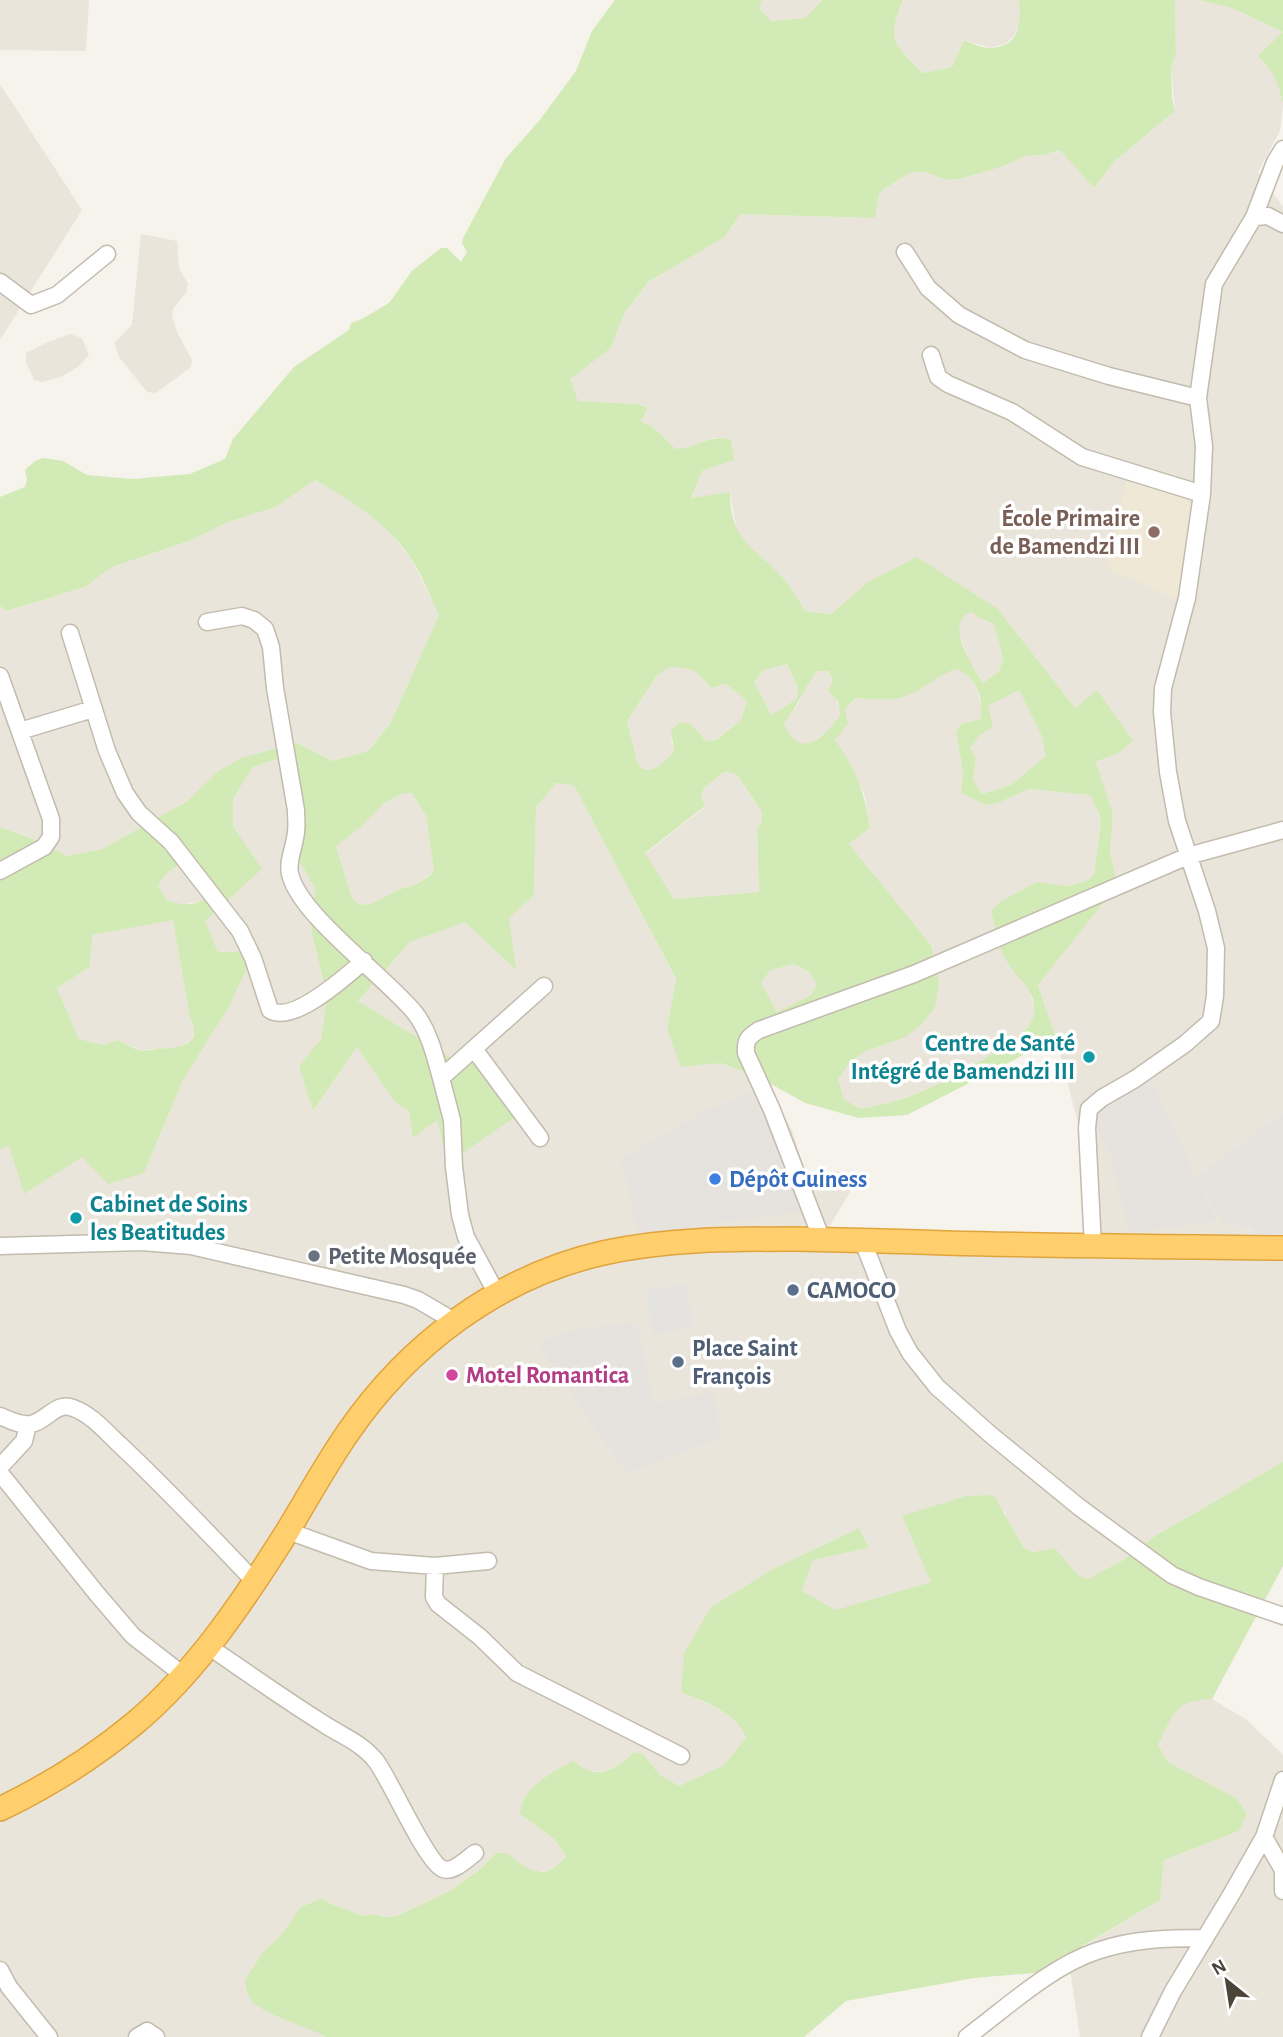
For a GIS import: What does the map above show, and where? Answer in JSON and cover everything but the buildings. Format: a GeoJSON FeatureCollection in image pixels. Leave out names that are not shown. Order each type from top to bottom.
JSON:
{"type":"FeatureCollection","features":[{"type":"Feature","properties":{"kind":"highway"},"geometry":{"type":"LineString","coordinates":[[0,1809],[89,1759],[138,1721],[208,1646],[288,1531],[336,1450],[370,1403],[415,1355],[454,1321],[497,1294],[543,1273],[604,1253],[712,1239],[862,1239],[1093,1247],[1283,1248]]}},
{"type":"Feature","properties":{"kind":"street"},"geometry":{"type":"LineString","coordinates":[[1093,1247],[1087,1128],[1089,1110],[1102,1098],[1185,1044],[1211,1021],[1215,996],[1216,948],[1173,797],[1162,712],[1163,688],[1187,598],[1202,494],[1204,446],[1198,398],[1214,284],[1254,217],[1275,162],[1283,149]]}},
{"type":"Feature","properties":{"kind":"street"},"geometry":{"type":"LineString","coordinates":[[1254,217],[1268,216],[1283,224]]}},
{"type":"Feature","properties":{"kind":"street"},"geometry":{"type":"LineString","coordinates":[[905,251],[928,288],[959,316],[1025,350],[1109,376],[1198,398]]}},
{"type":"Feature","properties":{"kind":"street"},"geometry":{"type":"LineString","coordinates":[[0,282],[31,305],[57,295],[107,254]]}},
{"type":"Feature","properties":{"kind":"street"},"geometry":{"type":"LineString","coordinates":[[931,355],[938,377],[948,384],[1013,412],[1082,457],[1202,494]]}},
{"type":"Feature","properties":{"kind":"street"},"geometry":{"type":"LineString","coordinates":[[207,622],[242,616],[254,620],[265,629],[271,648],[275,688],[296,810],[296,831],[289,871],[296,890],[309,908],[417,1016],[433,1048],[452,1120],[460,1215],[466,1237],[497,1294]]}},
{"type":"Feature","properties":{"kind":"street"},"geometry":{"type":"LineString","coordinates":[[70,633],[107,751],[125,793],[139,813],[171,842],[240,931],[253,958],[270,1010],[285,1013],[302,1007],[329,990],[364,961]]}},
{"type":"Feature","properties":{"kind":"street"},"geometry":{"type":"LineString","coordinates":[[0,676],[51,819],[51,837],[44,847],[0,871]]}},
{"type":"Feature","properties":{"kind":"street"},"geometry":{"type":"LineString","coordinates":[[20,731],[93,709]]}},
{"type":"Feature","properties":{"kind":"street"},"geometry":{"type":"LineString","coordinates":[[822,1240],[772,1110],[746,1053],[745,1043],[748,1037],[759,1030],[914,974],[1188,856],[1283,830]]}},
{"type":"Feature","properties":{"kind":"street"},"geometry":{"type":"LineString","coordinates":[[441,1078],[544,986]]}},
{"type":"Feature","properties":{"kind":"street"},"geometry":{"type":"LineString","coordinates":[[474,1049],[540,1138]]}},
{"type":"Feature","properties":{"kind":"street"},"geometry":{"type":"LineString","coordinates":[[862,1239],[898,1331],[910,1353],[937,1387],[1079,1507],[1172,1574],[1199,1587],[1283,1616]]}},
{"type":"Feature","properties":{"kind":"street"},"geometry":{"type":"LineString","coordinates":[[0,1246],[142,1242],[191,1246],[404,1295],[454,1321]]}},
{"type":"Feature","properties":{"kind":"street"},"geometry":{"type":"LineString","coordinates":[[0,1416],[28,1425],[66,1405],[76,1408],[138,1461],[254,1581]]}},
{"type":"Feature","properties":{"kind":"street"},"geometry":{"type":"LineString","coordinates":[[0,1467],[24,1441],[28,1425]]}},
{"type":"Feature","properties":{"kind":"street"},"geometry":{"type":"LineString","coordinates":[[0,1473],[133,1636],[183,1675]]}},
{"type":"Feature","properties":{"kind":"street"},"geometry":{"type":"LineString","coordinates":[[288,1531],[371,1561],[435,1566],[488,1561]]}},
{"type":"Feature","properties":{"kind":"street"},"geometry":{"type":"LineString","coordinates":[[435,1566],[434,1597],[438,1604],[480,1637],[517,1673],[681,1756]]}},
{"type":"Feature","properties":{"kind":"street"},"geometry":{"type":"LineString","coordinates":[[208,1646],[326,1726],[359,1743],[375,1759],[437,1866],[444,1870],[451,1869],[475,1853]]}},
{"type":"Feature","properties":{"kind":"street"},"geometry":{"type":"LineString","coordinates":[[1150,2037],[1173,1991],[1264,1837],[1283,1780]]}},
{"type":"Feature","properties":{"kind":"street"},"geometry":{"type":"LineString","coordinates":[[1264,1837],[1283,1870],[1283,1891]]}},
{"type":"Feature","properties":{"kind":"street"},"geometry":{"type":"LineString","coordinates":[[967,2037],[1058,1970],[1096,1951],[1147,1939],[1204,1938]]}},
{"type":"Feature","properties":{"kind":"street"},"geometry":{"type":"LineString","coordinates":[[0,1970],[9,1987],[49,2037]]}},
{"type":"Feature","properties":{"kind":"street"},"geometry":{"type":"LineString","coordinates":[[137,2037],[147,2031],[156,2037]]}},
{"type":"Feature","properties":{"kind":"shaded area"},"geometry":{"type":"Polygon","coordinates":[[[0,0],[89,0],[86,51],[0,50],[0,0]]]}},
{"type":"Feature","properties":{"kind":"shaded area"},"geometry":{"type":"Polygon","coordinates":[[[762,0],[822,0],[805,18],[771,21],[759,8],[762,0]]]}},
{"type":"Feature","properties":{"kind":"shaded area"},"geometry":{"type":"Polygon","coordinates":[[[903,0],[1019,0],[1021,22],[1014,36],[1005,44],[990,48],[964,40],[952,67],[923,73],[895,45],[892,28],[903,0]]]}},
{"type":"Feature","properties":{"kind":"shaded area"},"geometry":{"type":"Polygon","coordinates":[[[1175,0],[1198,0],[1232,8],[1283,32],[1270,67],[1277,79],[1283,104],[1280,131],[1258,172],[1283,207],[1283,1462],[1155,1536],[1123,1560],[1088,1579],[1078,1575],[1055,1548],[1033,1552],[1022,1547],[1009,1525],[1005,1511],[902,1516],[931,1582],[836,1611],[802,1591],[813,1560],[869,1548],[859,1528],[773,1569],[711,1607],[681,1692],[728,1713],[742,1728],[746,1738],[724,1765],[679,1786],[659,1774],[644,1755],[604,1771],[592,1772],[520,1814],[554,1839],[566,1856],[558,1866],[548,1871],[535,1872],[525,1868],[507,1853],[496,1853],[479,1870],[451,1890],[397,1916],[363,1916],[322,1898],[301,1907],[280,1936],[264,1951],[306,2027],[326,2037],[0,2037],[0,1150],[9,1145],[82,1157],[144,1173],[183,1080],[229,1007],[255,953],[218,952],[205,921],[261,869],[233,826],[233,799],[253,767],[282,757],[297,857],[315,888],[311,930],[327,996],[321,1039],[299,1066],[314,1110],[357,1047],[395,1102],[409,1111],[413,1137],[437,1120],[453,1059],[358,1001],[410,942],[465,921],[515,969],[508,918],[534,895],[536,806],[556,783],[574,784],[676,980],[667,1029],[721,1063],[764,1080],[792,1130],[807,1178],[838,1171],[853,1187],[828,1229],[1083,1236],[1081,1135],[1056,1038],[1038,985],[1114,888],[1115,874],[1110,852],[1113,814],[1096,762],[1120,752],[1132,741],[1097,690],[1075,708],[998,609],[868,582],[831,614],[805,611],[785,580],[745,544],[737,532],[730,492],[691,499],[703,470],[730,440],[713,438],[687,449],[676,449],[653,427],[641,421],[648,408],[637,404],[578,401],[569,379],[611,348],[624,314],[648,282],[725,237],[740,214],[875,218],[879,195],[911,172],[923,172],[947,180],[959,179],[1027,156],[1061,150],[1094,188],[1115,161],[1175,111],[1171,69],[1176,53],[1175,0]]]}},
{"type":"Feature","properties":{"kind":"shaded area"},"geometry":{"type":"Polygon","coordinates":[[[0,84],[82,210],[0,340],[0,84]]]}},
{"type":"Feature","properties":{"kind":"shaded area"},"geometry":{"type":"Polygon","coordinates":[[[141,234],[177,241],[179,268],[188,284],[186,293],[173,309],[172,316],[192,360],[191,367],[156,393],[147,392],[119,357],[114,343],[132,325],[141,234]]]}},
{"type":"Feature","properties":{"kind":"shaded area"},"geometry":{"type":"Polygon","coordinates":[[[70,334],[82,338],[89,355],[79,366],[61,377],[42,382],[34,380],[26,362],[26,353],[70,334]]]}},
{"type":"Feature","properties":{"kind":"shaded area","name":"École Primaire de Bamendzi III"},"geometry":{"type":"Polygon","coordinates":[[[1126,479],[1175,484],[1196,511],[1179,601],[1112,572],[1107,566],[1126,479]]]}},
{"type":"Feature","properties":{"kind":"shaded area"},"geometry":{"type":"Polygon","coordinates":[[[315,480],[354,502],[384,525],[412,560],[439,615],[390,724],[368,751],[332,761],[297,743],[217,772],[186,802],[102,849],[67,856],[36,840],[0,827],[0,606],[8,611],[85,587],[112,567],[189,541],[228,522],[276,507],[315,480]]]}},
{"type":"Feature","properties":{"kind":"shaded area"},"geometry":{"type":"Polygon","coordinates":[[[972,612],[994,624],[1003,659],[999,671],[983,683],[970,662],[958,631],[958,622],[965,614],[972,612]]]}},
{"type":"Feature","properties":{"kind":"shaded area"},"geometry":{"type":"Polygon","coordinates":[[[787,664],[798,687],[798,699],[771,716],[754,682],[764,670],[787,664]]]}},
{"type":"Feature","properties":{"kind":"shaded area"},"geometry":{"type":"Polygon","coordinates":[[[671,667],[689,667],[711,688],[726,684],[747,701],[741,720],[715,740],[706,741],[691,724],[671,740],[674,751],[666,761],[656,769],[648,770],[640,767],[637,761],[627,721],[657,675],[671,667]]]}},
{"type":"Feature","properties":{"kind":"shaded area"},"geometry":{"type":"Polygon","coordinates":[[[955,669],[966,672],[972,680],[982,708],[980,719],[961,724],[956,733],[963,772],[962,793],[998,803],[1029,789],[1090,795],[1101,823],[1094,874],[1087,881],[1068,886],[1037,882],[1006,961],[1030,991],[1035,1011],[1032,1021],[1019,1037],[937,1086],[880,1106],[860,1109],[844,1099],[838,1079],[850,1062],[866,1051],[906,1037],[931,945],[849,844],[870,828],[864,793],[835,740],[842,729],[845,709],[857,698],[886,700],[908,695],[943,673],[955,669]]]}},
{"type":"Feature","properties":{"kind":"shaded area"},"geometry":{"type":"Polygon","coordinates":[[[817,671],[828,671],[833,680],[840,715],[829,731],[807,745],[799,744],[788,734],[784,724],[817,671]]]}},
{"type":"Feature","properties":{"kind":"shaded area"},"geometry":{"type":"Polygon","coordinates":[[[1019,690],[1042,737],[1047,756],[1011,785],[982,794],[973,779],[976,758],[970,748],[980,735],[988,706],[1019,690]]]}},
{"type":"Feature","properties":{"kind":"shaded area"},"geometry":{"type":"Polygon","coordinates":[[[724,772],[739,777],[762,812],[762,821],[757,828],[759,892],[674,899],[645,854],[705,807],[701,798],[704,788],[724,772]]]}},
{"type":"Feature","properties":{"kind":"shaded area"},"geometry":{"type":"Polygon","coordinates":[[[404,793],[412,793],[426,816],[434,871],[417,884],[400,889],[369,905],[359,904],[352,898],[336,846],[384,803],[404,793]]]}},
{"type":"Feature","properties":{"kind":"shaded area"},"geometry":{"type":"Polygon","coordinates":[[[189,859],[206,874],[214,886],[208,898],[181,905],[166,900],[158,885],[168,872],[189,859]]]}},
{"type":"Feature","properties":{"kind":"shaded area"},"geometry":{"type":"Polygon","coordinates":[[[173,919],[190,1017],[195,1026],[191,1040],[178,1048],[140,1050],[118,1040],[103,1045],[79,1039],[57,988],[90,967],[91,935],[173,919]]]}},
{"type":"Feature","properties":{"kind":"shaded area"},"geometry":{"type":"Polygon","coordinates":[[[795,964],[809,972],[817,984],[811,995],[777,1012],[761,982],[771,970],[795,964]]]}},
{"type":"Feature","properties":{"kind":"shaded area"},"geometry":{"type":"Polygon","coordinates":[[[1151,1079],[1217,1221],[1129,1233],[1111,1156],[1098,1132],[1094,1115],[1151,1079]]]}},
{"type":"Feature","properties":{"kind":"shaded area","name":"Dépôt Guiness"},"geometry":{"type":"Polygon","coordinates":[[[761,1087],[810,1210],[641,1234],[632,1214],[621,1159],[701,1113],[761,1087]]]}},
{"type":"Feature","properties":{"kind":"shaded area"},"geometry":{"type":"Polygon","coordinates":[[[1283,1113],[1283,1233],[1258,1237],[1251,1226],[1241,1227],[1221,1221],[1198,1176],[1283,1113]]]}},
{"type":"Feature","properties":{"kind":"shaded area"},"geometry":{"type":"Polygon","coordinates":[[[685,1284],[693,1327],[653,1334],[646,1290],[685,1284]]]}},
{"type":"Feature","properties":{"kind":"shaded area"},"geometry":{"type":"Polygon","coordinates":[[[637,1322],[654,1403],[713,1393],[722,1438],[626,1473],[538,1344],[565,1331],[637,1322]]]}},
{"type":"Feature","properties":{"kind":"shaded area"},"geometry":{"type":"Polygon","coordinates":[[[1192,1699],[1212,1699],[1247,1720],[1283,1755],[1283,2037],[1080,2037],[1070,1970],[1076,1951],[1160,1900],[1164,1860],[1239,1831],[1247,1814],[1236,1798],[1168,1762],[1158,1745],[1175,1710],[1192,1699]]]}},
{"type":"Feature","properties":{"kind":"green space"},"geometry":{"type":"Polygon","coordinates":[[[615,0],[762,0],[759,8],[771,21],[805,18],[822,0],[903,0],[895,24],[895,41],[923,73],[952,67],[964,40],[988,48],[1008,43],[1017,32],[1019,0],[1175,0],[1176,53],[1171,69],[1175,111],[1115,161],[1094,188],[1060,150],[1027,156],[959,179],[947,180],[924,172],[911,172],[879,195],[875,218],[740,214],[725,237],[648,282],[624,314],[611,348],[570,379],[578,401],[637,404],[648,408],[641,421],[653,427],[676,449],[714,439],[731,440],[734,460],[703,470],[691,498],[730,492],[731,509],[739,533],[786,582],[805,611],[831,614],[868,582],[917,557],[998,609],[1075,708],[1097,690],[1133,741],[1120,752],[1096,762],[1113,814],[1110,852],[1115,888],[1038,985],[1056,1038],[907,1115],[859,1118],[805,1103],[764,1080],[721,1063],[681,1067],[667,1029],[676,979],[574,785],[556,783],[536,807],[534,895],[509,918],[516,970],[465,922],[410,942],[358,1001],[453,1059],[481,1065],[517,1116],[448,1163],[437,1120],[413,1138],[409,1111],[395,1102],[357,1047],[313,1111],[299,1066],[321,1039],[327,996],[311,930],[315,888],[297,857],[282,757],[253,767],[233,799],[233,826],[262,869],[205,921],[218,952],[255,952],[229,1007],[183,1080],[144,1173],[108,1184],[82,1157],[24,1194],[9,1145],[0,1150],[0,827],[36,840],[67,856],[102,849],[186,802],[217,772],[241,758],[297,743],[332,761],[368,751],[390,724],[439,615],[416,567],[392,535],[356,505],[315,480],[276,507],[228,522],[189,541],[112,567],[85,587],[7,611],[0,606],[0,497],[25,487],[25,470],[43,458],[63,461],[87,475],[132,479],[190,474],[225,459],[233,439],[294,367],[349,330],[351,323],[389,303],[412,271],[441,248],[447,248],[461,262],[467,252],[462,243],[463,238],[506,158],[539,121],[576,71],[592,31],[615,0]],[[972,612],[963,617],[960,634],[967,656],[983,683],[999,671],[1003,659],[994,624],[972,612]],[[787,664],[764,670],[754,682],[771,715],[797,699],[798,687],[787,664]],[[671,667],[657,675],[627,721],[637,761],[641,767],[651,770],[674,751],[671,730],[680,722],[691,724],[706,741],[716,740],[741,720],[747,701],[726,684],[711,688],[694,672],[671,667]],[[955,669],[900,698],[856,698],[845,709],[848,724],[835,740],[859,782],[870,828],[849,844],[931,945],[939,984],[935,1007],[922,1024],[906,1037],[866,1051],[850,1062],[838,1079],[844,1099],[860,1109],[915,1094],[949,1079],[1015,1039],[1025,1030],[1034,1013],[1032,998],[1004,957],[991,911],[1000,902],[1037,882],[1068,886],[1087,881],[1094,874],[1101,823],[1090,795],[1029,789],[998,803],[986,805],[961,793],[963,772],[956,733],[961,724],[980,719],[980,696],[973,682],[955,669]],[[817,671],[784,724],[790,735],[805,743],[819,738],[840,715],[838,701],[828,691],[833,680],[828,671],[817,671]],[[1019,690],[988,706],[993,727],[980,735],[970,748],[976,758],[973,779],[982,794],[1011,785],[1046,756],[1042,737],[1019,690]],[[724,772],[704,788],[701,798],[705,806],[645,853],[674,899],[759,892],[757,828],[762,821],[762,812],[739,777],[733,773],[724,772]],[[404,793],[384,803],[362,826],[336,846],[352,898],[359,904],[369,905],[400,889],[417,884],[434,871],[426,816],[412,793],[404,793]],[[189,859],[168,872],[158,885],[166,900],[194,904],[205,898],[214,886],[206,874],[189,859]],[[173,920],[92,935],[90,967],[57,988],[79,1039],[103,1045],[118,1040],[143,1050],[172,1048],[192,1040],[194,1027],[190,1018],[173,920]],[[795,964],[771,970],[761,982],[777,1012],[811,995],[817,984],[809,972],[795,964]]]}},
{"type":"Feature","properties":{"kind":"green space"},"geometry":{"type":"Polygon","coordinates":[[[1198,0],[1283,0],[1283,32],[1232,8],[1198,0]]]}},
{"type":"Feature","properties":{"kind":"green space"},"geometry":{"type":"Polygon","coordinates":[[[1283,32],[1283,104],[1275,77],[1258,56],[1283,32]]]}},
{"type":"Feature","properties":{"kind":"green space"},"geometry":{"type":"Polygon","coordinates":[[[1283,1462],[1283,1566],[1212,1699],[1182,1706],[1172,1717],[1158,1745],[1168,1762],[1236,1798],[1247,1814],[1239,1831],[1164,1860],[1160,1900],[1076,1950],[1070,1970],[974,1978],[846,2001],[804,2037],[326,2037],[266,2011],[249,1996],[245,1980],[264,1951],[280,1936],[301,1907],[322,1898],[363,1916],[397,1916],[451,1890],[479,1870],[496,1853],[507,1853],[522,1865],[537,1871],[551,1870],[558,1865],[566,1856],[554,1839],[520,1814],[526,1796],[539,1782],[573,1761],[588,1770],[599,1772],[616,1766],[634,1752],[644,1755],[659,1774],[679,1786],[724,1765],[746,1738],[742,1729],[728,1714],[681,1692],[684,1653],[711,1607],[773,1569],[859,1528],[869,1548],[813,1560],[802,1591],[836,1610],[931,1582],[902,1516],[966,1496],[994,1495],[1023,1547],[1033,1552],[1055,1548],[1078,1575],[1088,1579],[1123,1560],[1155,1536],[1283,1462]]]}},
{"type":"Feature","properties":{"kind":"place","name":"École Primaire de Bamendzi III"},"geometry":{"type":"Point","coordinates":[1154,532]}},
{"type":"Feature","properties":{"kind":"place","name":"Centre de Santé Intégré de Bamendzi III"},"geometry":{"type":"Point","coordinates":[1089,1057]}},
{"type":"Feature","properties":{"kind":"place","name":"Dépôt Guiness"},"geometry":{"type":"Point","coordinates":[715,1179]}},
{"type":"Feature","properties":{"kind":"place","name":"Cabinet de Soins les Beatitudes"},"geometry":{"type":"Point","coordinates":[76,1218]}},
{"type":"Feature","properties":{"kind":"place","name":"Petite Mosquée"},"geometry":{"type":"Point","coordinates":[314,1256]}},
{"type":"Feature","properties":{"kind":"place","name":"CAMOCO"},"geometry":{"type":"Point","coordinates":[793,1290]}},
{"type":"Feature","properties":{"kind":"place","name":"Place Saint François"},"geometry":{"type":"Point","coordinates":[678,1362]}},
{"type":"Feature","properties":{"kind":"place","name":"Motel Romantica"},"geometry":{"type":"Point","coordinates":[452,1375]}}]}
